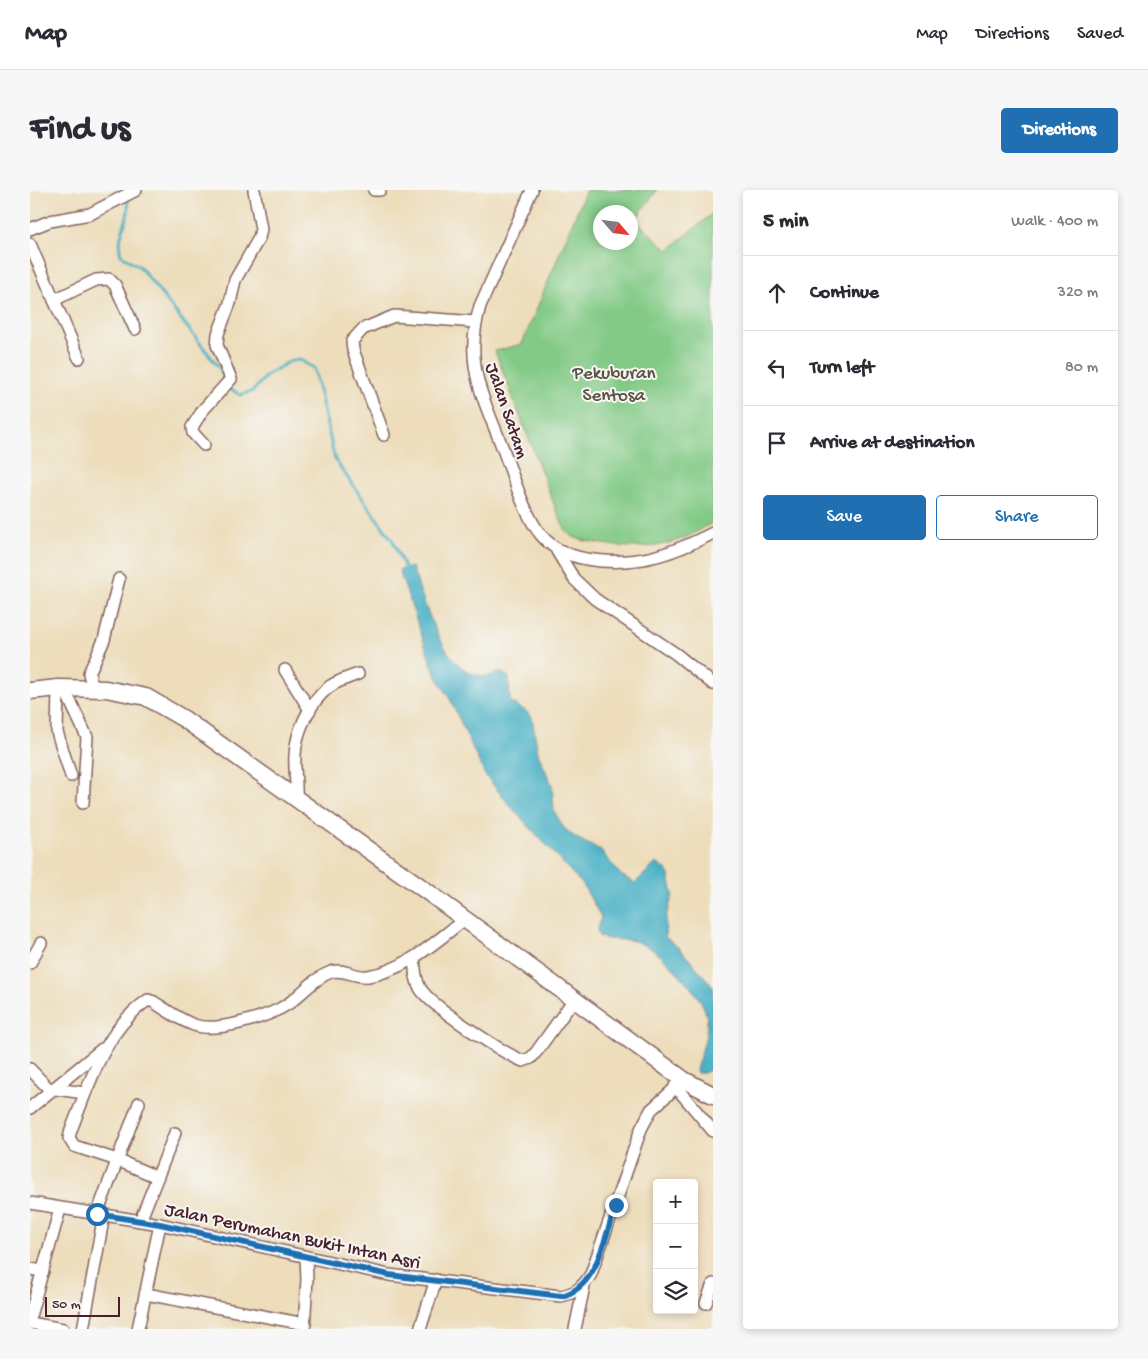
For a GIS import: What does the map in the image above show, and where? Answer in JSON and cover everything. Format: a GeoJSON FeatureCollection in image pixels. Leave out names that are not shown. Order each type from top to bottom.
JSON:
{"type":"FeatureCollection","features":[{"type":"Feature","properties":{"kind":"street"},"geometry":{"type":"LineString","coordinates":[[30,229],[50,221],[90,214],[136,190]]}},
{"type":"Feature","properties":{"kind":"street"},"geometry":{"type":"LineString","coordinates":[[204,445],[193,432],[192,425],[225,386],[230,374],[218,345],[218,334],[230,303],[235,280],[259,238],[261,229],[254,190]]}},
{"type":"Feature","properties":{"kind":"street"},"geometry":{"type":"LineString","coordinates":[[374,190],[380,190]]}},
{"type":"Feature","properties":{"kind":"street","name":"Jalan Satam"},"geometry":{"type":"LineString","coordinates":[[532,190],[480,306],[476,322],[472,357],[486,404],[533,521],[541,535],[557,551],[574,579],[595,599],[676,654],[713,684]]}},
{"type":"Feature","properties":{"kind":"street"},"geometry":{"type":"LineString","coordinates":[[30,244],[79,358]]}},
{"type":"Feature","properties":{"kind":"street"},"geometry":{"type":"LineString","coordinates":[[54,300],[96,280],[109,279],[115,286],[135,330]]}},
{"type":"Feature","properties":{"kind":"street"},"geometry":{"type":"LineString","coordinates":[[384,435],[353,350],[352,341],[355,336],[369,326],[394,316],[476,322]]}},
{"type":"Feature","properties":{"kind":"street"},"geometry":{"type":"LineString","coordinates":[[557,551],[567,555],[594,560],[616,563],[634,562],[665,554],[713,533]]}},
{"type":"Feature","properties":{"kind":"street"},"geometry":{"type":"LineString","coordinates":[[96,688],[91,682],[89,673],[104,640],[119,579]]}},
{"type":"Feature","properties":{"kind":"street"},"geometry":{"type":"LineString","coordinates":[[285,670],[310,710]]}},
{"type":"Feature","properties":{"kind":"street"},"geometry":{"type":"LineString","coordinates":[[296,797],[294,759],[297,737],[310,710],[331,686],[358,674]]}},
{"type":"Feature","properties":{"kind":"street"},"geometry":{"type":"LineString","coordinates":[[61,688],[57,732],[71,776]]}},
{"type":"Feature","properties":{"kind":"street"},"geometry":{"type":"LineString","coordinates":[[61,688],[87,737],[84,803]]}},
{"type":"Feature","properties":{"kind":"street"},"geometry":{"type":"LineString","coordinates":[[30,691],[61,688],[96,688],[146,697],[184,719],[296,797],[575,998],[680,1083],[713,1131]]}},
{"type":"Feature","properties":{"kind":"street"},"geometry":{"type":"LineString","coordinates":[[157,1177],[117,1160],[74,1146],[71,1143],[71,1130],[100,1057],[121,1023],[148,1000],[195,1025],[211,1027],[261,1018],[288,1004],[330,972],[342,970],[364,977],[372,976],[414,958],[465,919]]}},
{"type":"Feature","properties":{"kind":"street"},"geometry":{"type":"LineString","coordinates":[[30,963],[41,943]]}},
{"type":"Feature","properties":{"kind":"street"},"geometry":{"type":"LineString","coordinates":[[414,958],[416,977],[426,997],[502,1050],[523,1061],[531,1058],[537,1052],[575,998]]}},
{"type":"Feature","properties":{"kind":"street"},"geometry":{"type":"LineString","coordinates":[[30,1108],[107,1045]]}},
{"type":"Feature","properties":{"kind":"street"},"geometry":{"type":"LineString","coordinates":[[30,1069],[45,1086],[85,1093]]}},
{"type":"Feature","properties":{"kind":"street"},"geometry":{"type":"LineString","coordinates":[[680,1083],[713,1094]]}},
{"type":"Feature","properties":{"kind":"street"},"geometry":{"type":"LineString","coordinates":[[575,1329],[584,1286],[596,1262],[641,1129],[651,1110],[680,1083]]}},
{"type":"Feature","properties":{"kind":"street"},"geometry":{"type":"LineString","coordinates":[[83,1329],[100,1215],[117,1160],[139,1103]]}},
{"type":"Feature","properties":{"kind":"street"},"geometry":{"type":"LineString","coordinates":[[140,1221],[175,1133]]}},
{"type":"Feature","properties":{"kind":"street","name":"Jalan Perumahan Bukit Intan Asri"},"geometry":{"type":"LineString","coordinates":[[30,1203],[160,1224],[389,1275],[561,1296],[572,1294],[584,1286]]}},
{"type":"Feature","properties":{"kind":"street"},"geometry":{"type":"LineString","coordinates":[[30,1316],[60,1209]]}},
{"type":"Feature","properties":{"kind":"street"},"geometry":{"type":"LineString","coordinates":[[138,1329],[160,1224]]}},
{"type":"Feature","properties":{"kind":"street"},"geometry":{"type":"LineString","coordinates":[[146,1294],[304,1327],[308,1279],[306,1257]]}},
{"type":"Feature","properties":{"kind":"street"},"geometry":{"type":"LineString","coordinates":[[30,1269],[43,1271]]}},
{"type":"Feature","properties":{"kind":"street"},"geometry":{"type":"LineString","coordinates":[[420,1329],[436,1280]]}},
{"type":"Feature","properties":{"kind":"street"},"geometry":{"type":"LineString","coordinates":[[706,1303],[713,1284]]}},
{"type":"Feature","properties":{"kind":"street"},"geometry":{"type":"LineString","coordinates":[[30,1323],[63,1329]]}},
{"type":"Feature","properties":{"kind":"green space","name":"Pekuburan Sentosa"},"geometry":{"type":"Polygon","coordinates":[[[586,190],[657,190],[638,216],[638,205],[593,205],[593,250],[638,250],[638,223],[668,250],[713,213],[713,522],[673,542],[647,547],[595,543],[570,535],[564,528],[557,512],[495,351],[522,344],[586,190]]]}},
{"type":"Feature","properties":{"kind":"water"},"geometry":{"type":"Polygon","coordinates":[[[412,567],[436,632],[456,662],[468,671],[482,676],[501,672],[509,677],[510,702],[526,711],[532,717],[538,753],[552,785],[554,811],[564,828],[575,837],[601,851],[621,875],[635,883],[656,863],[668,871],[673,895],[666,917],[665,937],[680,949],[713,986],[713,1068],[709,1071],[697,1073],[696,1069],[702,1052],[707,1026],[703,1006],[698,996],[659,954],[649,947],[637,942],[608,939],[599,936],[597,930],[601,917],[583,885],[511,807],[485,775],[450,699],[435,674],[399,570],[412,567]]]}},
{"type":"Feature","properties":{"kind":"waterway"},"geometry":{"type":"LineString","coordinates":[[127,198],[128,213],[120,240],[121,255],[140,267],[221,370],[229,388],[240,395],[253,391],[267,375],[290,361],[300,360],[314,368],[335,460],[393,541],[406,571]]}},
{"type":"Feature","properties":{"kind":"route"},"geometry":{"type":"LineString","coordinates":[[97,1214],[213,1235],[389,1275],[532,1294],[561,1296],[572,1294],[584,1286],[596,1262],[616,1205]]}}]}
